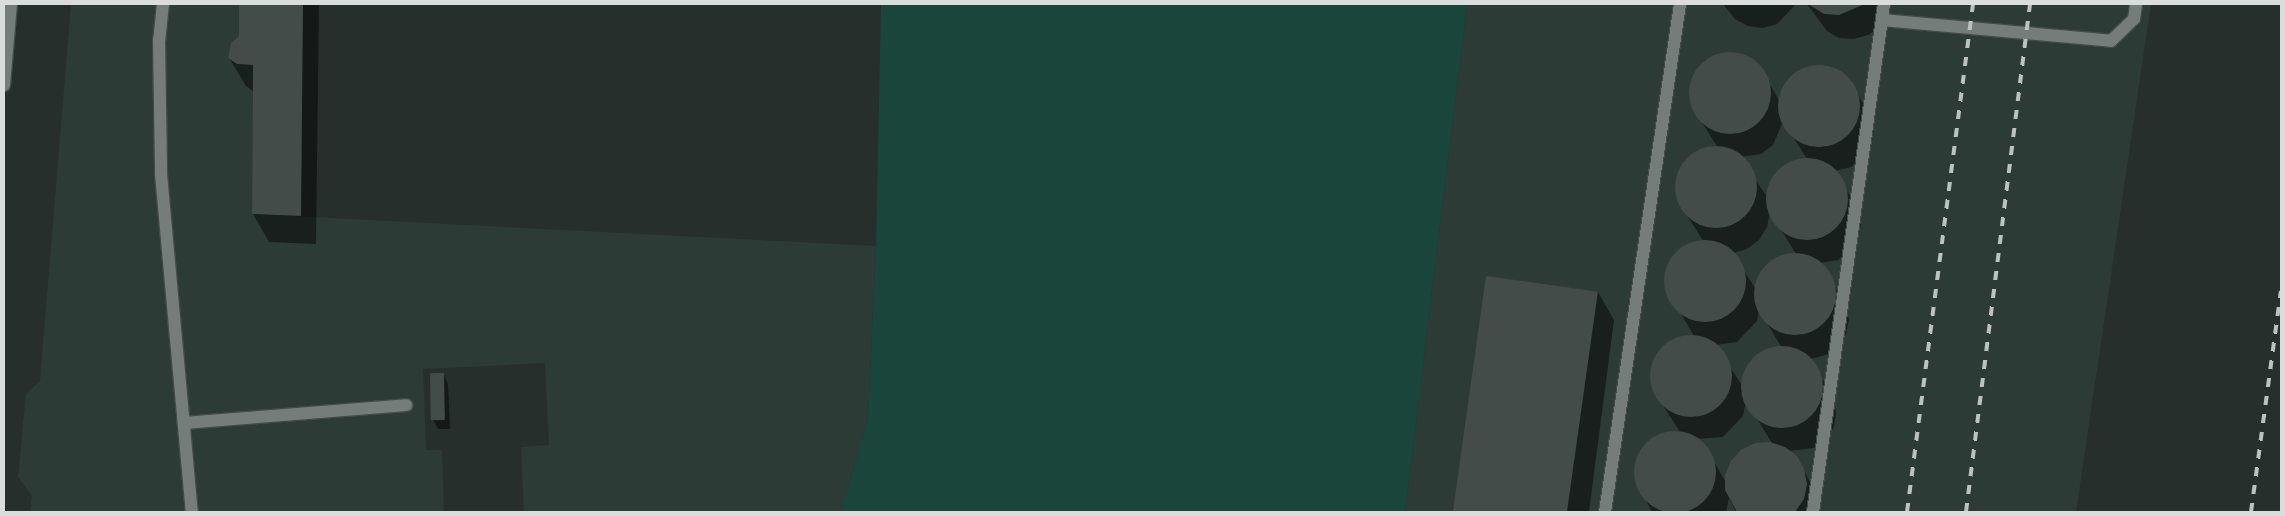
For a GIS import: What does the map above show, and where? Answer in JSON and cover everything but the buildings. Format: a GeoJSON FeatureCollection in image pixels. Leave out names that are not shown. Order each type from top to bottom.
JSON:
{"type":"FeatureCollection","features":[{"type":"Feature","properties":{"kind":"street"},"geometry":{"type":"LineString","coordinates":[[4,85],[10,4]]}},
{"type":"Feature","properties":{"kind":"street"},"geometry":{"type":"LineString","coordinates":[[163,4],[159,40],[161,174],[192,512]]}},
{"type":"Feature","properties":{"kind":"street"},"geometry":{"type":"LineString","coordinates":[[1605,512],[1680,4]]}},
{"type":"Feature","properties":{"kind":"street"},"geometry":{"type":"LineString","coordinates":[[1813,512],[1884,4]]}},
{"type":"Feature","properties":{"kind":"street"},"geometry":{"type":"LineString","coordinates":[[1882,20],[2111,42],[2134,20],[2136,4]]}},
{"type":"Feature","properties":{"kind":"street"},"geometry":{"type":"LineString","coordinates":[[184,423],[406,405]]}},
{"type":"Feature","properties":{"kind":"shaded area"},"geometry":{"type":"Polygon","coordinates":[[[71,4],[239,4],[239,36],[231,43],[228,58],[237,64],[253,65],[252,214],[876,246],[868,418],[841,512],[524,512],[521,447],[549,445],[545,363],[423,369],[426,450],[442,450],[444,512],[30,512],[32,496],[18,477],[26,394],[40,381],[71,4]]]}},
{"type":"Feature","properties":{"kind":"shaded area"},"geometry":{"type":"Polygon","coordinates":[[[1467,4],[2151,4],[2076,512],[1405,512],[1467,4]]]}},
{"type":"Feature","properties":{"kind":"green space"},"geometry":{"type":"Polygon","coordinates":[[[881,4],[1467,4],[1405,512],[841,512],[868,418],[876,246],[881,4]]]}},
{"type":"Feature","properties":{"kind":"railway"},"geometry":{"type":"LineString","coordinates":[[1907,512],[1973,4]]}},
{"type":"Feature","properties":{"kind":"railway"},"geometry":{"type":"LineString","coordinates":[[1966,512],[2030,4]]}},
{"type":"Feature","properties":{"kind":"railway"},"geometry":{"type":"LineString","coordinates":[[2251,512],[2281,291]]}}]}
